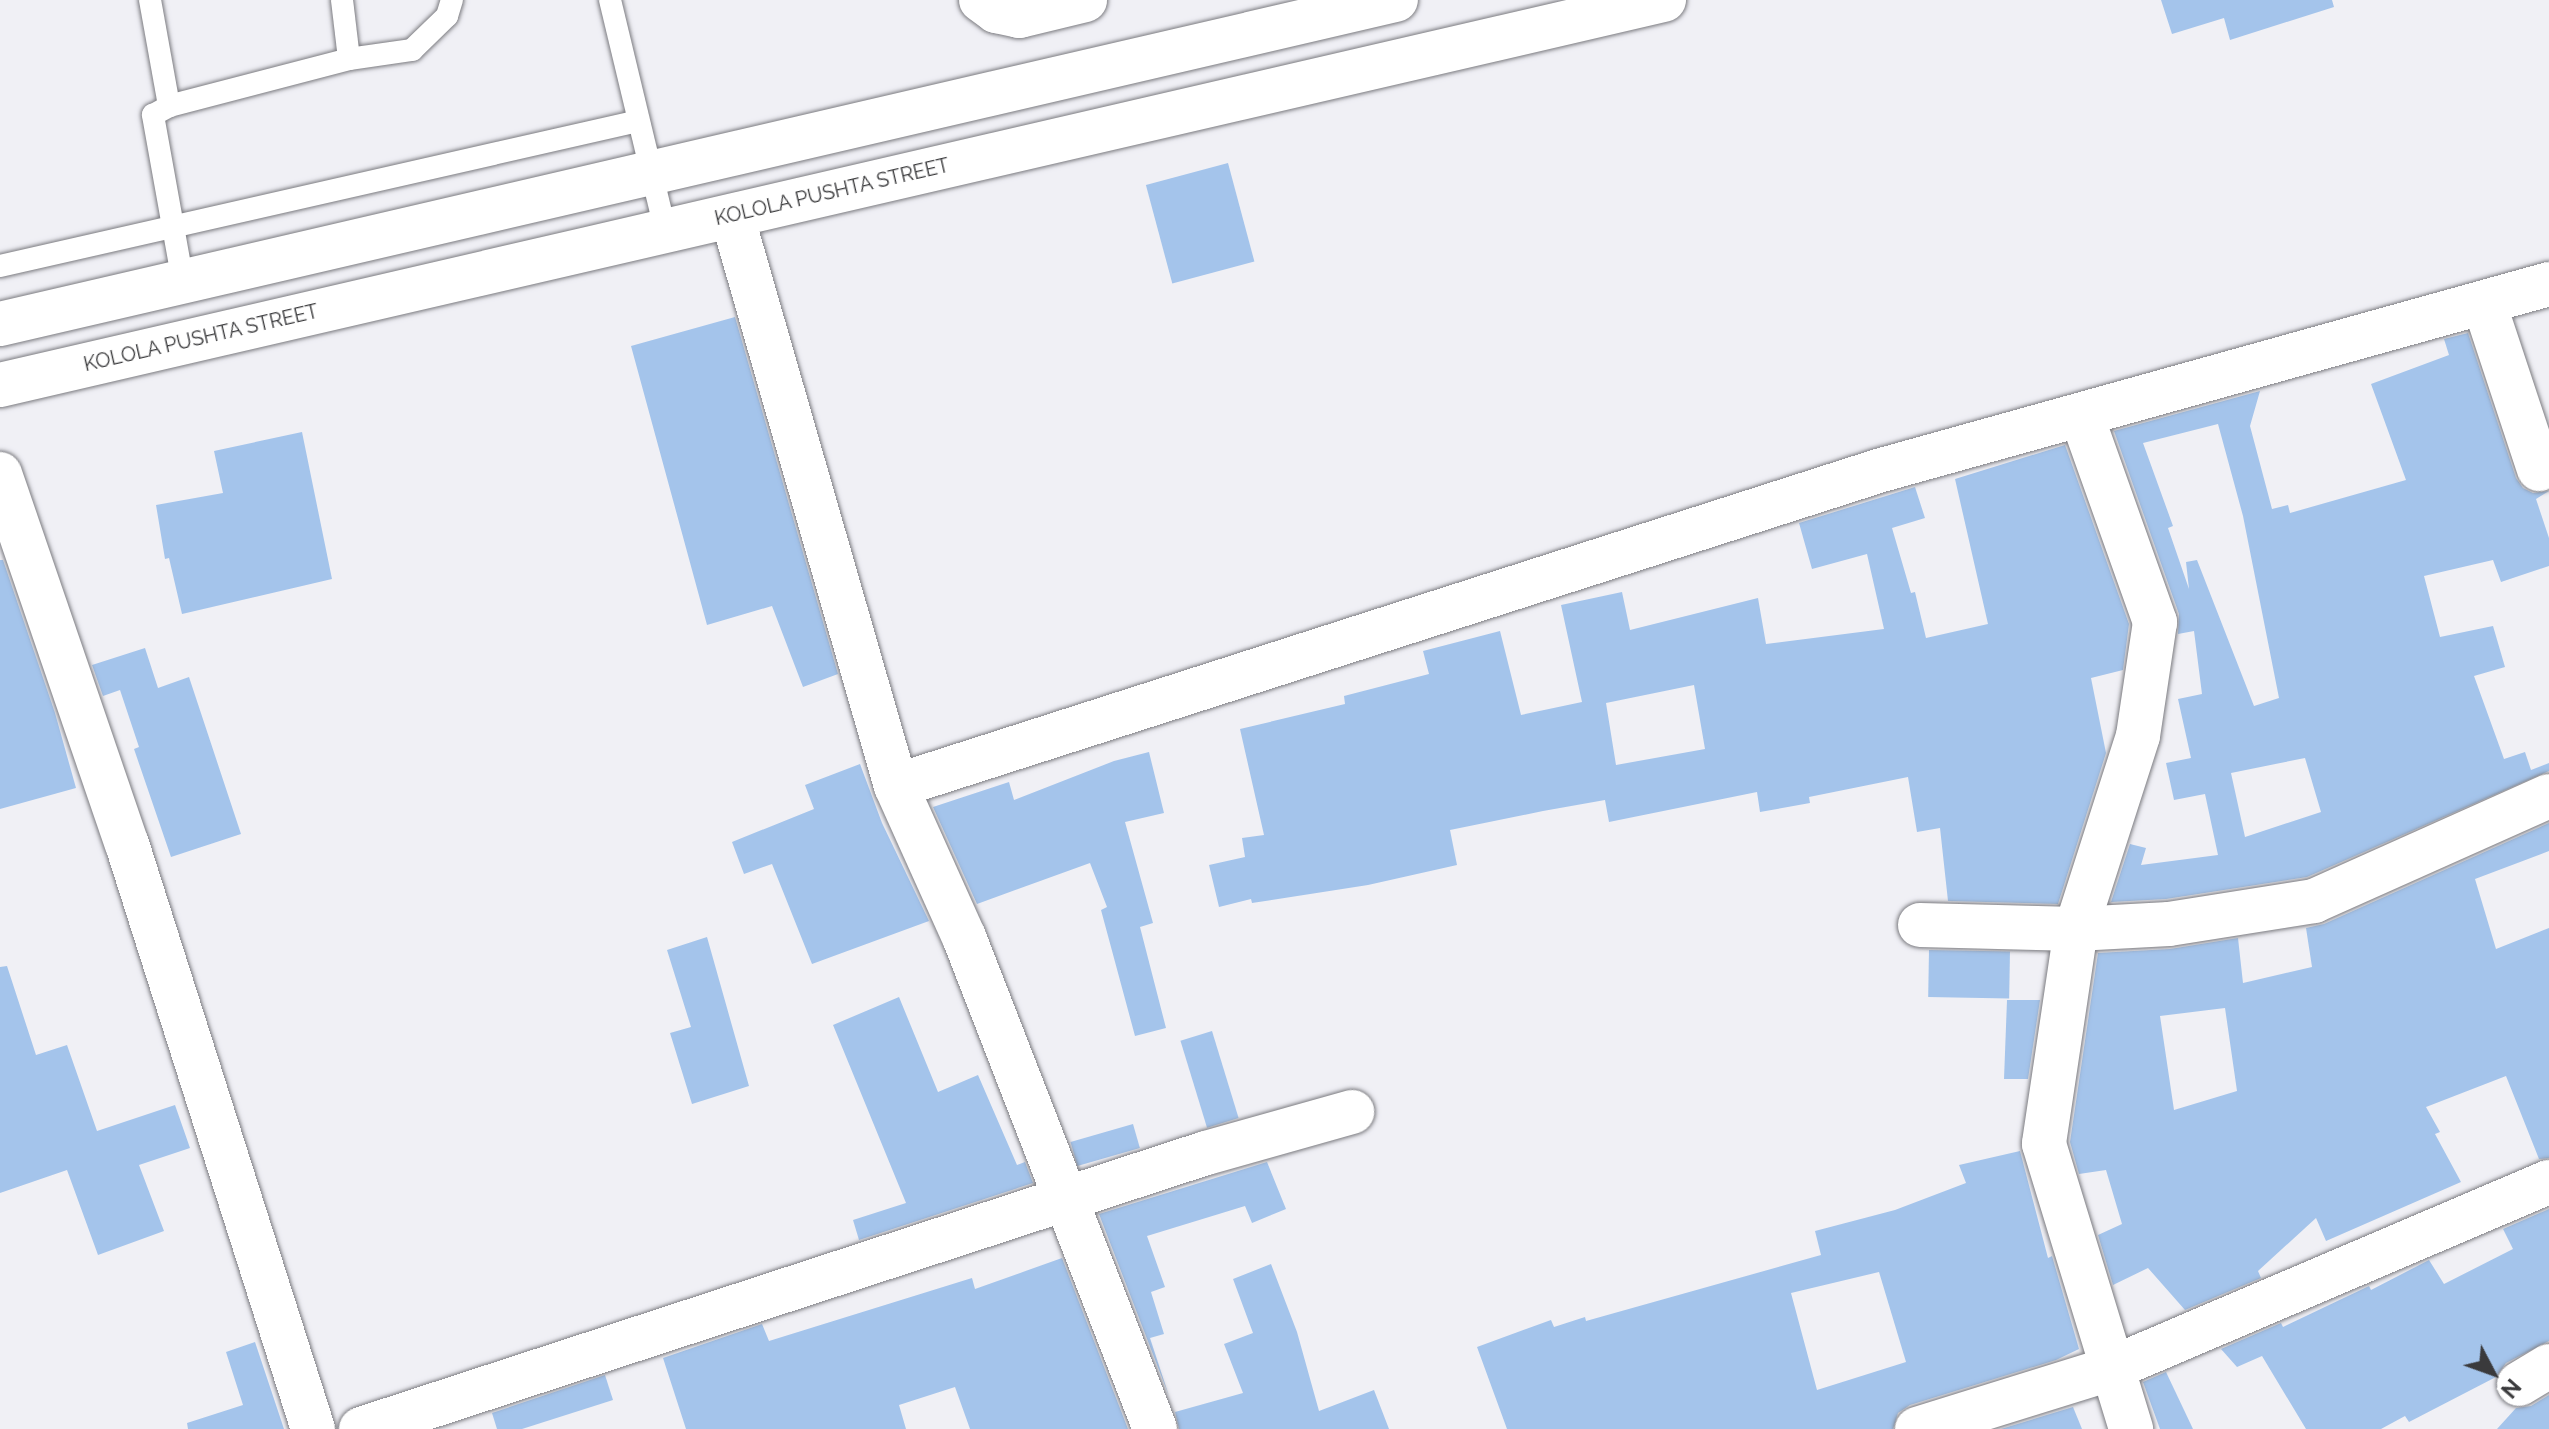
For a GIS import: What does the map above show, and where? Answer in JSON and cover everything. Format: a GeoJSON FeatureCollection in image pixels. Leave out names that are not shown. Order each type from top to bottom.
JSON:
{"type":"FeatureCollection","features":[{"type":"Feature","properties":{"kind":"street"},"geometry":{"type":"LineString","coordinates":[[981,0],[996,11],[1019,16],[1085,0]]}},
{"type":"Feature","properties":{"kind":"street"},"geometry":{"type":"LineString","coordinates":[[0,324],[651,176],[1290,12],[1396,0]]}},
{"type":"Feature","properties":{"kind":"street","name":"KOLOLA PUSHTA STREET"},"geometry":{"type":"LineString","coordinates":[[0,385],[1664,0]]}},
{"type":"Feature","properties":{"kind":"street"},"geometry":{"type":"LineString","coordinates":[[732,216],[896,786],[964,937],[1155,1429]]}},
{"type":"Feature","properties":{"kind":"street"},"geometry":{"type":"LineString","coordinates":[[449,222],[465,276]]}},
{"type":"Feature","properties":{"kind":"street"},"geometry":{"type":"LineString","coordinates":[[896,786],[1878,471],[2082,417],[2549,284]]}},
{"type":"Feature","properties":{"kind":"street"},"geometry":{"type":"LineString","coordinates":[[2484,303],[2539,469]]}},
{"type":"Feature","properties":{"kind":"street"},"geometry":{"type":"LineString","coordinates":[[2082,417],[2155,622],[2138,736],[2076,929],[2044,1144],[2110,1369],[2131,1429]]}},
{"type":"Feature","properties":{"kind":"street"},"geometry":{"type":"LineString","coordinates":[[0,474],[127,844],[313,1429]]}},
{"type":"Feature","properties":{"kind":"street"},"geometry":{"type":"LineString","coordinates":[[1920,925],[2076,929],[2169,924],[2314,901],[2549,796]]}},
{"type":"Feature","properties":{"kind":"street"},"geometry":{"type":"LineString","coordinates":[[361,1429],[1206,1153],[1352,1112]]}},
{"type":"Feature","properties":{"kind":"street"},"geometry":{"type":"LineString","coordinates":[[1917,1429],[2110,1369],[2549,1182]]}},
{"type":"Feature","properties":{"kind":"lane"},"geometry":{"type":"LineString","coordinates":[[150,0],[169,106]]}},
{"type":"Feature","properties":{"kind":"lane"},"geometry":{"type":"LineString","coordinates":[[342,0],[349,59]]}},
{"type":"Feature","properties":{"kind":"lane"},"geometry":{"type":"LineString","coordinates":[[183,282],[153,115],[169,106],[349,59],[412,50],[447,16],[452,0]]}},
{"type":"Feature","properties":{"kind":"lane"},"geometry":{"type":"LineString","coordinates":[[610,0],[665,229]]}},
{"type":"Feature","properties":{"kind":"lane"},"geometry":{"type":"LineString","coordinates":[[0,266],[638,121]]}},
{"type":"Feature","properties":{"kind":"building"},"geometry":{"type":"Polygon","coordinates":[[[2161,0],[2332,0],[2334,7],[2230,40],[2224,18],[2172,34],[2161,0]]]}},
{"type":"Feature","properties":{"kind":"building"},"geometry":{"type":"Polygon","coordinates":[[[1228,163],[1254,262],[1172,284],[1146,185],[1228,163]]]}},
{"type":"Feature","properties":{"kind":"building"},"geometry":{"type":"Polygon","coordinates":[[[735,317],[838,674],[803,687],[772,606],[707,625],[631,346],[735,317]]]}},
{"type":"Feature","properties":{"kind":"building"},"geometry":{"type":"Polygon","coordinates":[[[2468,333],[2516,478],[2523,488],[2533,493],[2549,491],[2536,499],[2549,538],[2549,566],[2501,582],[2493,560],[2424,576],[2440,637],[2493,626],[2505,667],[2474,676],[2504,759],[2525,752],[2531,770],[2549,763],[2549,771],[2307,877],[2166,899],[2111,902],[2130,844],[2146,848],[2141,865],[2218,855],[2205,794],[2174,800],[2166,763],[2191,758],[2178,699],[2202,694],[2194,631],[2178,634],[2179,614],[2114,431],[2260,391],[2250,426],[2272,509],[2288,505],[2290,513],[2406,480],[2371,384],[2449,355],[2444,339],[2468,333]],[[2218,424],[2143,443],[2173,526],[2168,528],[2189,589],[2186,562],[2197,560],[2254,706],[2279,698],[2243,516],[2218,424]],[[2305,758],[2231,773],[2245,837],[2321,812],[2305,758]]]}},
{"type":"Feature","properties":{"kind":"building"},"geometry":{"type":"Polygon","coordinates":[[[302,432],[332,579],[182,614],[169,558],[165,559],[156,505],[223,493],[214,451],[302,432]]]}},
{"type":"Feature","properties":{"kind":"building"},"geometry":{"type":"Polygon","coordinates":[[[2065,445],[2129,624],[2123,670],[2091,678],[2106,753],[2058,904],[1948,901],[1940,828],[1917,832],[1908,777],[1809,797],[1810,803],[1760,812],[1757,792],[1609,822],[1605,800],[1543,811],[1450,830],[1457,865],[1368,885],[1252,903],[1251,899],[1219,907],[1209,865],[1245,857],[1242,838],[1264,835],[1240,729],[1345,704],[1344,696],[1429,674],[1423,651],[1500,631],[1521,715],[1582,702],[1561,605],[1622,592],[1630,630],[1758,598],[1766,644],[1884,629],[1867,554],[1812,569],[1799,523],[1915,487],[1925,518],[1892,528],[1911,593],[1915,592],[1926,638],[1988,624],[1955,479],[2065,445]],[[1694,685],[1606,703],[1616,765],[1705,749],[1694,685]]]}},
{"type":"Feature","properties":{"kind":"building"},"geometry":{"type":"Polygon","coordinates":[[[0,560],[3,560],[55,713],[76,788],[0,809],[0,560]]]}},
{"type":"Feature","properties":{"kind":"building"},"geometry":{"type":"Polygon","coordinates":[[[145,648],[158,688],[189,677],[241,834],[171,857],[134,749],[139,747],[120,690],[103,696],[92,665],[145,648]]]}},
{"type":"Feature","properties":{"kind":"building"},"geometry":{"type":"Polygon","coordinates":[[[1149,752],[1164,813],[1125,822],[1153,923],[1140,927],[1166,1028],[1135,1036],[1101,910],[1107,907],[1090,863],[977,904],[933,807],[1009,782],[1014,800],[1114,761],[1149,752]]]}},
{"type":"Feature","properties":{"kind":"building"},"geometry":{"type":"Polygon","coordinates":[[[860,764],[882,823],[929,921],[812,964],[772,864],[744,874],[732,842],[814,809],[805,785],[860,764]]]}},
{"type":"Feature","properties":{"kind":"building"},"geometry":{"type":"Polygon","coordinates":[[[2549,823],[2549,851],[2475,879],[2496,949],[2549,928],[2549,1158],[2539,1159],[2506,1076],[2426,1107],[2440,1132],[2435,1134],[2461,1182],[2326,1241],[2316,1218],[2258,1271],[2261,1278],[2185,1310],[2148,1268],[2113,1285],[2098,1235],[2122,1224],[2106,1170],[2079,1174],[2070,1142],[2098,953],[2170,949],[2238,938],[2243,983],[2312,967],[2306,928],[2324,924],[2549,823]],[[2225,1008],[2160,1016],[2174,1110],[2237,1091],[2225,1008]]]}},
{"type":"Feature","properties":{"kind":"building"},"geometry":{"type":"Polygon","coordinates":[[[707,937],[749,1086],[692,1104],[670,1033],[691,1027],[667,950],[707,937]]]}},
{"type":"Feature","properties":{"kind":"building"},"geometry":{"type":"Polygon","coordinates":[[[1929,950],[2010,951],[2009,998],[1928,997],[1929,950]]]}},
{"type":"Feature","properties":{"kind":"building"},"geometry":{"type":"Polygon","coordinates":[[[7,966],[36,1055],[67,1045],[97,1131],[175,1105],[190,1148],[139,1165],[164,1231],[98,1255],[67,1170],[0,1193],[0,967],[7,966]]]}},
{"type":"Feature","properties":{"kind":"building"},"geometry":{"type":"Polygon","coordinates":[[[899,997],[938,1092],[978,1075],[1017,1165],[1025,1162],[1033,1183],[859,1240],[853,1220],[906,1203],[833,1025],[899,997]]]}},
{"type":"Feature","properties":{"kind":"building"},"geometry":{"type":"Polygon","coordinates":[[[2007,1000],[2040,1000],[2028,1079],[2004,1079],[2007,1000]]]}},
{"type":"Feature","properties":{"kind":"building"},"geometry":{"type":"Polygon","coordinates":[[[1212,1031],[1239,1118],[1207,1128],[1180,1041],[1212,1031]]]}},
{"type":"Feature","properties":{"kind":"building"},"geometry":{"type":"Polygon","coordinates":[[[1133,1124],[1140,1148],[1077,1166],[1071,1142],[1133,1124]]]}},
{"type":"Feature","properties":{"kind":"building"},"geometry":{"type":"Polygon","coordinates":[[[2020,1151],[2048,1258],[2052,1256],[2079,1349],[2056,1360],[1910,1405],[1898,1413],[1893,1429],[1507,1429],[1477,1347],[1551,1320],[1554,1327],[1585,1317],[1586,1321],[1821,1255],[1815,1231],[1895,1210],[1966,1183],[1959,1165],[2020,1151]],[[1879,1272],[1791,1293],[1817,1390],[1906,1362],[1879,1272]]]}},
{"type":"Feature","properties":{"kind":"building"},"geometry":{"type":"Polygon","coordinates":[[[1267,1162],[1286,1209],[1252,1223],[1245,1206],[1147,1236],[1165,1287],[1151,1292],[1164,1334],[1150,1338],[1169,1396],[1099,1214],[1267,1162]]]}},
{"type":"Feature","properties":{"kind":"building"},"geometry":{"type":"Polygon","coordinates":[[[2549,1209],[2549,1341],[2506,1363],[2496,1377],[2409,1422],[2405,1416],[2381,1429],[2306,1429],[2262,1356],[2237,1367],[2221,1349],[2281,1323],[2283,1327],[2369,1286],[2371,1290],[2429,1260],[2444,1284],[2513,1249],[2503,1229],[2549,1209]]]}},
{"type":"Feature","properties":{"kind":"building"},"geometry":{"type":"Polygon","coordinates":[[[1062,1258],[1128,1429],[970,1429],[955,1387],[899,1405],[906,1429],[686,1429],[663,1358],[762,1324],[769,1341],[972,1278],[975,1289],[1062,1258]]]}},
{"type":"Feature","properties":{"kind":"building"},"geometry":{"type":"Polygon","coordinates":[[[1271,1264],[1297,1332],[1319,1411],[1374,1390],[1389,1429],[1179,1429],[1175,1412],[1243,1393],[1224,1344],[1253,1333],[1233,1279],[1271,1264]]]}},
{"type":"Feature","properties":{"kind":"building"},"geometry":{"type":"Polygon","coordinates":[[[255,1342],[284,1429],[188,1429],[187,1423],[243,1405],[226,1352],[255,1342]]]}},
{"type":"Feature","properties":{"kind":"building"},"geometry":{"type":"Polygon","coordinates":[[[2166,1372],[2193,1429],[2160,1429],[2143,1382],[2166,1372]]]}},
{"type":"Feature","properties":{"kind":"building"},"geometry":{"type":"Polygon","coordinates":[[[605,1375],[613,1400],[522,1429],[497,1429],[492,1413],[605,1375]]]}},
{"type":"Feature","properties":{"kind":"building"},"geometry":{"type":"Polygon","coordinates":[[[2549,1395],[2549,1429],[2497,1429],[2516,1408],[2531,1406],[2549,1395]]]}},
{"type":"Feature","properties":{"kind":"building"},"geometry":{"type":"Polygon","coordinates":[[[2073,1407],[2082,1429],[2001,1429],[2073,1407]]]}}]}
